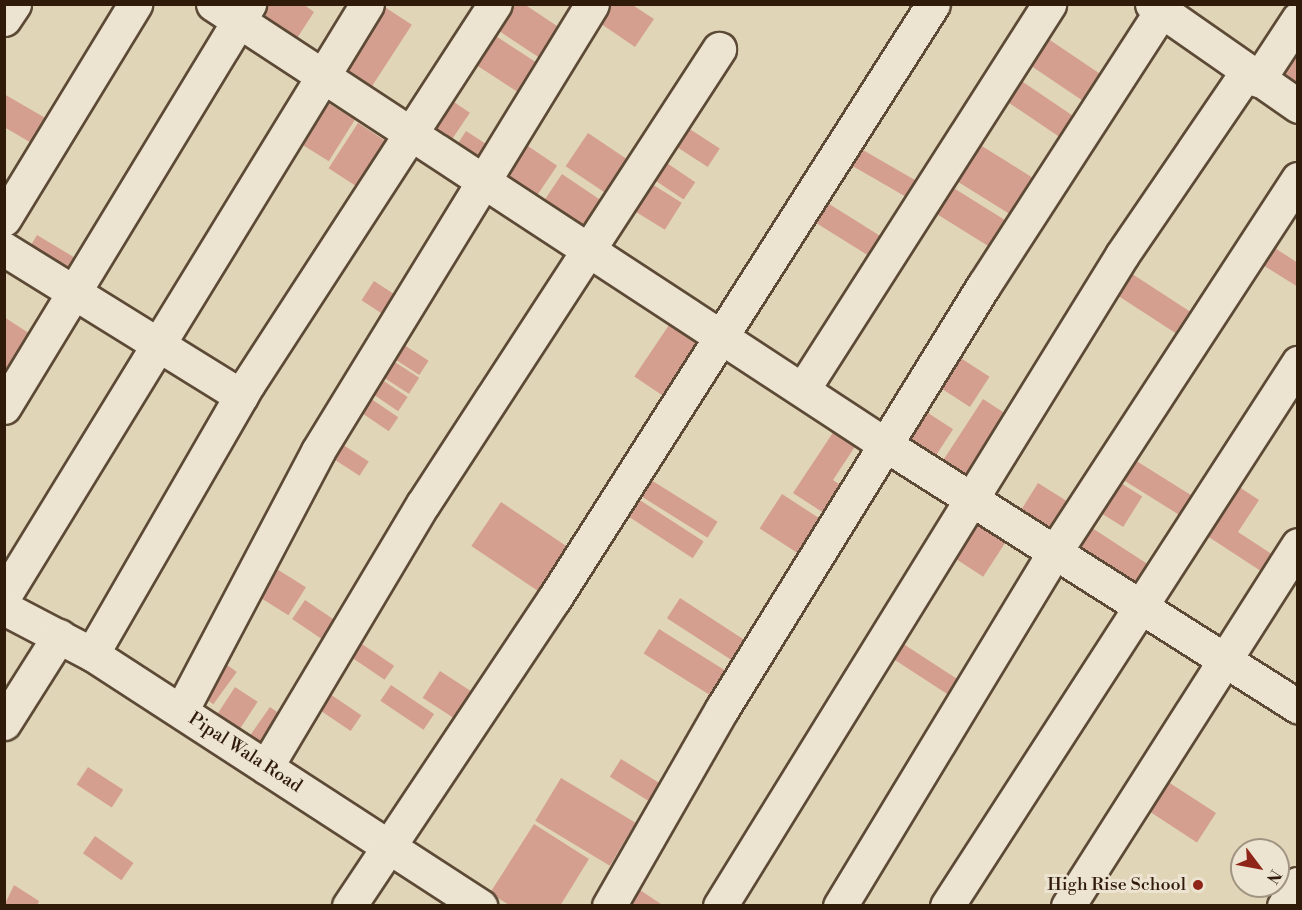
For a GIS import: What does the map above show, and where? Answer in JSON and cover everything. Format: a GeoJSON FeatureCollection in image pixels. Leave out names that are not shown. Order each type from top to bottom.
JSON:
{"type":"FeatureCollection","features":[{"type":"Feature","properties":{"kind":"street"},"geometry":{"type":"LineString","coordinates":[[4,20],[14,4]]}},
{"type":"Feature","properties":{"kind":"street"},"geometry":{"type":"LineString","coordinates":[[4,219],[135,4]]}},
{"type":"Feature","properties":{"kind":"street"},"geometry":{"type":"LineString","coordinates":[[4,596],[160,346],[367,4]]}},
{"type":"Feature","properties":{"kind":"street"},"geometry":{"type":"LineString","coordinates":[[92,654],[241,396],[495,4]]}},
{"type":"Feature","properties":{"kind":"street"},"geometry":{"type":"LineString","coordinates":[[181,711],[318,451],[482,180],[592,4]]}},
{"type":"Feature","properties":{"kind":"street"},"geometry":{"type":"LineString","coordinates":[[349,906],[723,336],[933,4]]}},
{"type":"Feature","properties":{"kind":"street"},"geometry":{"type":"LineString","coordinates":[[802,389],[1049,4]]}},
{"type":"Feature","properties":{"kind":"street"},"geometry":{"type":"LineString","coordinates":[[609,906],[885,445],[1160,7],[1253,76],[1298,106]]}},
{"type":"Feature","properties":{"kind":"street"},"geometry":{"type":"LineString","coordinates":[[4,407],[75,294],[233,10],[322,76],[723,336],[885,445],[1140,603],[1298,706]]}},
{"type":"Feature","properties":{"kind":"street"},"geometry":{"type":"LineString","coordinates":[[720,906],[969,498],[1122,255],[1253,76],[1298,19]]}},
{"type":"Feature","properties":{"kind":"street"},"geometry":{"type":"LineString","coordinates":[[266,767],[423,504],[719,49]]}},
{"type":"Feature","properties":{"kind":"street"},"geometry":{"type":"LineString","coordinates":[[840,906],[1056,550],[1298,179]]}},
{"type":"Feature","properties":{"kind":"street"},"geometry":{"type":"LineString","coordinates":[[4,249],[241,396]]}},
{"type":"Feature","properties":{"kind":"street"},"geometry":{"type":"LineString","coordinates":[[947,906],[1140,603],[1298,363]]}},
{"type":"Feature","properties":{"kind":"street"},"geometry":{"type":"LineString","coordinates":[[1068,906],[1298,545]]}},
{"type":"Feature","properties":{"kind":"street","name":"Pipal Wala Road"},"geometry":{"type":"LineString","coordinates":[[4,608],[92,654],[480,906]]}},
{"type":"Feature","properties":{"kind":"street"},"geometry":{"type":"LineString","coordinates":[[4,723],[58,636]]}},
{"type":"Feature","properties":{"kind":"street"},"geometry":{"type":"LineString","coordinates":[[1284,906],[1298,884]]}},
{"type":"Feature","properties":{"kind":"building"},"geometry":{"type":"Polygon","coordinates":[[[265,4],[303,4],[314,12],[292,46],[254,22],[265,4]]]}},
{"type":"Feature","properties":{"kind":"building"},"geometry":{"type":"Polygon","coordinates":[[[380,4],[412,25],[368,93],[336,72],[380,4]]]}},
{"type":"Feature","properties":{"kind":"building"},"geometry":{"type":"Polygon","coordinates":[[[508,4],[524,4],[569,34],[549,64],[493,27],[508,4]]]}},
{"type":"Feature","properties":{"kind":"building"},"geometry":{"type":"Polygon","coordinates":[[[603,4],[631,4],[654,19],[635,47],[594,19],[603,4]]]}},
{"type":"Feature","properties":{"kind":"building"},"geometry":{"type":"Polygon","coordinates":[[[488,31],[548,70],[528,99],[469,60],[488,31]]]}},
{"type":"Feature","properties":{"kind":"building"},"geometry":{"type":"Polygon","coordinates":[[[1038,32],[1108,80],[1091,106],[1020,59],[1038,32]]]}},
{"type":"Feature","properties":{"kind":"building"},"geometry":{"type":"Polygon","coordinates":[[[1298,38],[1298,101],[1269,83],[1298,38]]]}},
{"type":"Feature","properties":{"kind":"building"},"geometry":{"type":"Polygon","coordinates":[[[1011,74],[1083,123],[1069,143],[997,95],[1011,74]]]}},
{"type":"Feature","properties":{"kind":"building"},"geometry":{"type":"Polygon","coordinates":[[[4,94],[54,123],[40,148],[4,127],[4,94]]]}},
{"type":"Feature","properties":{"kind":"building"},"geometry":{"type":"Polygon","coordinates":[[[445,96],[470,113],[449,144],[424,128],[445,96]]]}},
{"type":"Feature","properties":{"kind":"building"},"geometry":{"type":"Polygon","coordinates":[[[320,98],[355,120],[329,161],[294,140],[320,98]]]}},
{"type":"Feature","properties":{"kind":"building"},"geometry":{"type":"Polygon","coordinates":[[[358,123],[394,146],[365,192],[329,168],[358,123]]]}},
{"type":"Feature","properties":{"kind":"building"},"geometry":{"type":"Polygon","coordinates":[[[682,124],[720,149],[708,167],[670,142],[682,124]]]}},
{"type":"Feature","properties":{"kind":"building"},"geometry":{"type":"Polygon","coordinates":[[[466,131],[491,147],[481,163],[456,147],[466,131]]]}},
{"type":"Feature","properties":{"kind":"building"},"geometry":{"type":"Polygon","coordinates":[[[588,133],[628,160],[605,193],[566,166],[588,133]]]}},
{"type":"Feature","properties":{"kind":"building"},"geometry":{"type":"Polygon","coordinates":[[[969,138],[1044,185],[1021,221],[946,174],[969,138]]]}},
{"type":"Feature","properties":{"kind":"building"},"geometry":{"type":"Polygon","coordinates":[[[519,140],[557,166],[534,201],[496,175],[519,140]]]}},
{"type":"Feature","properties":{"kind":"building"},"geometry":{"type":"Polygon","coordinates":[[[856,146],[925,186],[916,202],[846,162],[856,146]]]}},
{"type":"Feature","properties":{"kind":"building"},"geometry":{"type":"Polygon","coordinates":[[[658,157],[695,182],[684,200],[646,174],[658,157]]]}},
{"type":"Feature","properties":{"kind":"building"},"geometry":{"type":"Polygon","coordinates":[[[562,174],[603,202],[584,230],[543,202],[562,174]]]}},
{"type":"Feature","properties":{"kind":"building"},"geometry":{"type":"Polygon","coordinates":[[[647,181],[682,203],[665,230],[630,208],[647,181]]]}},
{"type":"Feature","properties":{"kind":"building"},"geometry":{"type":"Polygon","coordinates":[[[944,182],[1010,223],[994,250],[928,208],[944,182]]]}},
{"type":"Feature","properties":{"kind":"building"},"geometry":{"type":"Polygon","coordinates":[[[818,197],[887,240],[875,259],[806,217],[818,197]]]}},
{"type":"Feature","properties":{"kind":"building"},"geometry":{"type":"Polygon","coordinates":[[[37,235],[82,262],[68,284],[24,257],[37,235]]]}},
{"type":"Feature","properties":{"kind":"building"},"geometry":{"type":"Polygon","coordinates":[[[1264,241],[1298,263],[1298,287],[1253,259],[1264,241]]]}},
{"type":"Feature","properties":{"kind":"building"},"geometry":{"type":"Polygon","coordinates":[[[1123,268],[1193,313],[1178,335],[1109,290],[1123,268]]]}},
{"type":"Feature","properties":{"kind":"building"},"geometry":{"type":"Polygon","coordinates":[[[374,281],[405,301],[393,320],[361,300],[374,281]]]}},
{"type":"Feature","properties":{"kind":"building"},"geometry":{"type":"Polygon","coordinates":[[[4,317],[41,341],[4,384],[4,317]]]}},
{"type":"Feature","properties":{"kind":"building"},"geometry":{"type":"Polygon","coordinates":[[[669,325],[705,349],[670,400],[634,376],[669,325]]]}},
{"type":"Feature","properties":{"kind":"building"},"geometry":{"type":"Polygon","coordinates":[[[395,339],[429,361],[419,375],[386,353],[395,339]]]}},
{"type":"Feature","properties":{"kind":"building"},"geometry":{"type":"Polygon","coordinates":[[[384,355],[419,378],[409,394],[374,371],[384,355]]]}},
{"type":"Feature","properties":{"kind":"building"},"geometry":{"type":"Polygon","coordinates":[[[956,355],[990,377],[970,407],[936,385],[956,355]]]}},
{"type":"Feature","properties":{"kind":"building"},"geometry":{"type":"Polygon","coordinates":[[[372,373],[408,397],[398,411],[362,387],[372,373]]]}},
{"type":"Feature","properties":{"kind":"building"},"geometry":{"type":"Polygon","coordinates":[[[361,392],[398,417],[389,431],[351,406],[361,392]]]}},
{"type":"Feature","properties":{"kind":"building"},"geometry":{"type":"Polygon","coordinates":[[[983,399],[1015,420],[973,483],[942,463],[983,399]]]}},
{"type":"Feature","properties":{"kind":"building"},"geometry":{"type":"Polygon","coordinates":[[[922,409],[953,429],[932,461],[901,441],[922,409]]]}},
{"type":"Feature","properties":{"kind":"building"},"geometry":{"type":"Polygon","coordinates":[[[836,428],[858,442],[833,480],[851,492],[833,519],[793,493],[836,428]]]}},
{"type":"Feature","properties":{"kind":"building"},"geometry":{"type":"Polygon","coordinates":[[[331,437],[369,462],[359,476],[322,451],[331,437]]]}},
{"type":"Feature","properties":{"kind":"building"},"geometry":{"type":"Polygon","coordinates":[[[1130,457],[1194,497],[1181,516],[1118,477],[1130,457]]]}},
{"type":"Feature","properties":{"kind":"building"},"geometry":{"type":"Polygon","coordinates":[[[643,475],[718,522],[708,538],[633,491],[643,475]]]}},
{"type":"Feature","properties":{"kind":"building"},"geometry":{"type":"Polygon","coordinates":[[[1116,480],[1142,496],[1123,527],[1097,511],[1116,480]]]}},
{"type":"Feature","properties":{"kind":"building"},"geometry":{"type":"Polygon","coordinates":[[[1230,481],[1259,500],[1238,532],[1281,560],[1270,577],[1198,530],[1230,481]]]}},
{"type":"Feature","properties":{"kind":"building"},"geometry":{"type":"Polygon","coordinates":[[[1038,483],[1073,505],[1053,537],[1018,515],[1038,483]]]}},
{"type":"Feature","properties":{"kind":"building"},"geometry":{"type":"Polygon","coordinates":[[[629,493],[704,541],[693,558],[618,510],[629,493]]]}},
{"type":"Feature","properties":{"kind":"building"},"geometry":{"type":"Polygon","coordinates":[[[782,494],[831,526],[809,561],[760,528],[782,494]]]}},
{"type":"Feature","properties":{"kind":"building"},"geometry":{"type":"Polygon","coordinates":[[[501,502],[571,549],[541,593],[471,546],[501,502]]]}},
{"type":"Feature","properties":{"kind":"building"},"geometry":{"type":"Polygon","coordinates":[[[970,518],[1006,541],[983,577],[947,553],[970,518]]]}},
{"type":"Feature","properties":{"kind":"building"},"geometry":{"type":"Polygon","coordinates":[[[1086,524],[1155,569],[1138,594],[1070,549],[1086,524]]]}},
{"type":"Feature","properties":{"kind":"building"},"geometry":{"type":"Polygon","coordinates":[[[272,566],[306,587],[288,615],[255,594],[272,566]]]}},
{"type":"Feature","properties":{"kind":"building"},"geometry":{"type":"Polygon","coordinates":[[[680,598],[753,645],[740,666],[667,618],[680,598]]]}},
{"type":"Feature","properties":{"kind":"building"},"geometry":{"type":"Polygon","coordinates":[[[305,600],[339,623],[326,642],[292,619],[305,600]]]}},
{"type":"Feature","properties":{"kind":"building"},"geometry":{"type":"Polygon","coordinates":[[[659,629],[734,676],[718,700],[644,654],[659,629]]]}},
{"type":"Feature","properties":{"kind":"building"},"geometry":{"type":"Polygon","coordinates":[[[891,636],[962,682],[952,697],[881,651],[891,636]]]}},
{"type":"Feature","properties":{"kind":"building"},"geometry":{"type":"Polygon","coordinates":[[[356,640],[394,666],[385,680],[346,654],[356,640]]]}},
{"type":"Feature","properties":{"kind":"building"},"geometry":{"type":"Polygon","coordinates":[[[219,659],[237,672],[213,704],[195,691],[219,659]]]}},
{"type":"Feature","properties":{"kind":"building"},"geometry":{"type":"Polygon","coordinates":[[[440,671],[481,698],[464,725],[423,698],[440,671]]]}},
{"type":"Feature","properties":{"kind":"building"},"geometry":{"type":"Polygon","coordinates":[[[391,685],[434,714],[423,730],[380,701],[391,685]]]}},
{"type":"Feature","properties":{"kind":"building"},"geometry":{"type":"Polygon","coordinates":[[[235,687],[258,702],[237,734],[214,719],[235,687]]]}},
{"type":"Feature","properties":{"kind":"building"},"geometry":{"type":"Polygon","coordinates":[[[324,690],[361,715],[351,731],[313,706],[324,690]]]}},
{"type":"Feature","properties":{"kind":"building"},"geometry":{"type":"Polygon","coordinates":[[[270,707],[287,719],[264,752],[247,740],[270,707]]]}},
{"type":"Feature","properties":{"kind":"building"},"geometry":{"type":"Polygon","coordinates":[[[621,759],[669,789],[658,807],[610,777],[621,759]]]}},
{"type":"Feature","properties":{"kind":"building"},"geometry":{"type":"Polygon","coordinates":[[[88,767],[123,790],[112,807],[77,785],[88,767]]]}},
{"type":"Feature","properties":{"kind":"building"},"geometry":{"type":"Polygon","coordinates":[[[1159,776],[1216,813],[1197,842],[1140,805],[1159,776]]]}},
{"type":"Feature","properties":{"kind":"building"},"geometry":{"type":"Polygon","coordinates":[[[561,778],[636,823],[610,866],[535,821],[561,778]]]}},
{"type":"Feature","properties":{"kind":"building"},"geometry":{"type":"Polygon","coordinates":[[[534,824],[589,859],[560,906],[511,906],[490,893],[534,824]]]}},
{"type":"Feature","properties":{"kind":"building"},"geometry":{"type":"Polygon","coordinates":[[[95,836],[134,863],[121,880],[83,853],[95,836]]]}},
{"type":"Feature","properties":{"kind":"building"},"geometry":{"type":"Polygon","coordinates":[[[628,882],[664,906],[613,906],[628,882]]]}},
{"type":"Feature","properties":{"kind":"building"},"geometry":{"type":"Polygon","coordinates":[[[14,885],[39,901],[37,906],[4,906],[14,885]]]}},
{"type":"Feature","properties":{"kind":"place","name":"High Rise School"},"geometry":{"type":"Point","coordinates":[1198,885]}}]}
